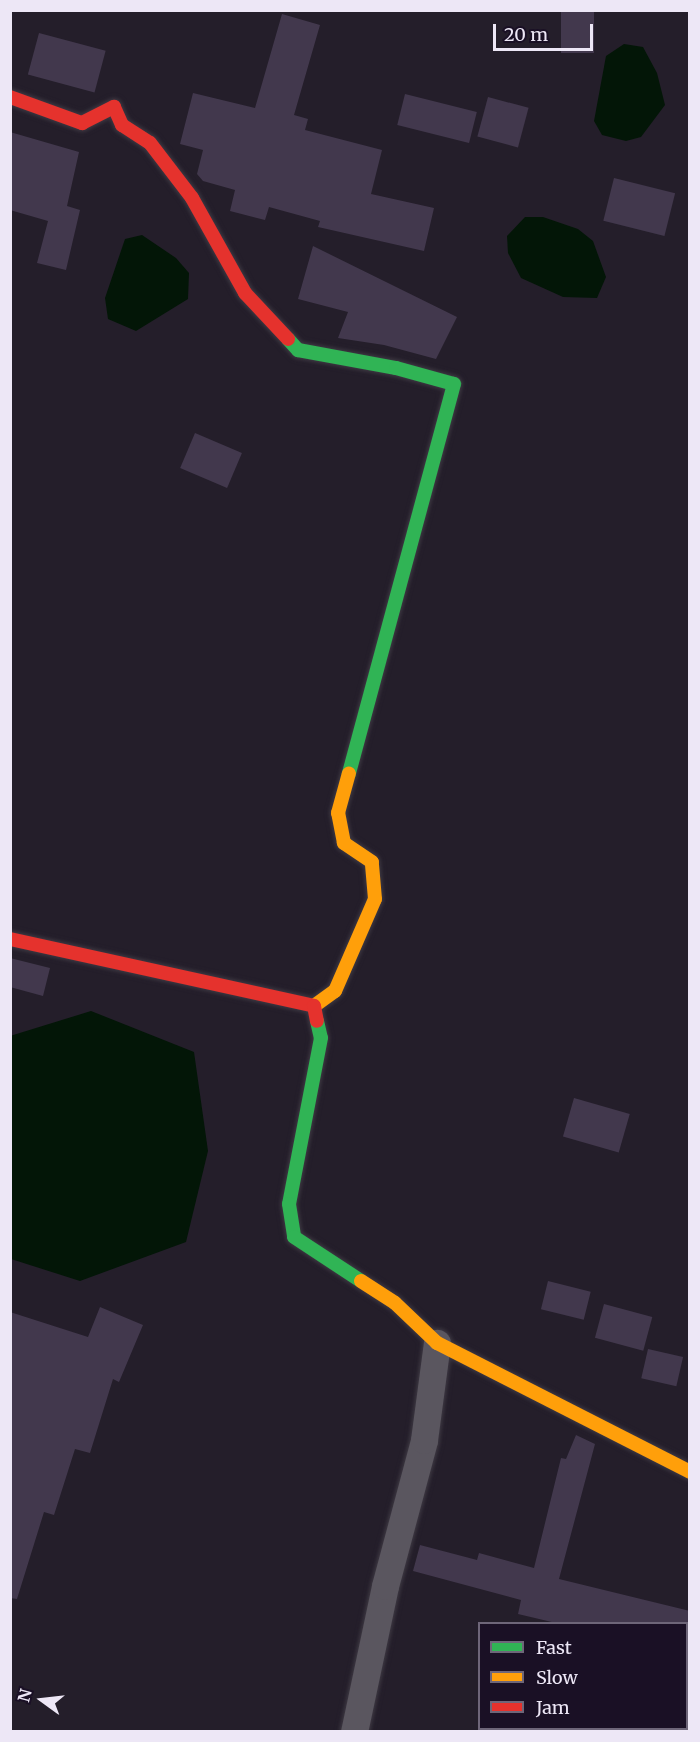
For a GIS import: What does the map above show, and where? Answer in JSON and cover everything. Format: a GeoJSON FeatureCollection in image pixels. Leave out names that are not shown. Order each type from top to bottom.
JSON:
{"type":"FeatureCollection","features":[{"type":"Feature","properties":{"kind":"street"},"geometry":{"type":"LineString","coordinates":[[10,98],[82,123],[114,107],[122,125],[150,142],[192,198],[245,293],[298,350],[396,368],[454,384],[338,813],[344,843],[372,862],[375,899],[335,991],[314,1005],[10,939]]}},
{"type":"Feature","properties":{"kind":"street"},"geometry":{"type":"LineString","coordinates":[[314,1005],[321,1038],[289,1204],[294,1237],[395,1303],[437,1343],[690,1472]]}},
{"type":"Feature","properties":{"kind":"street"},"geometry":{"type":"LineString","coordinates":[[354,1731],[384,1586],[424,1440],[437,1343]]}},
{"type":"Feature","properties":{"kind":"shaded area"},"geometry":{"type":"Polygon","coordinates":[[[624,44],[643,47],[657,73],[665,105],[641,137],[626,141],[602,135],[594,121],[606,56],[624,44]]]}},
{"type":"Feature","properties":{"kind":"shaded area"},"geometry":{"type":"Polygon","coordinates":[[[525,217],[543,217],[578,229],[593,241],[606,277],[597,298],[563,297],[521,278],[508,253],[507,236],[525,217]]]}},
{"type":"Feature","properties":{"kind":"shaded area"},"geometry":{"type":"Polygon","coordinates":[[[142,235],[176,258],[189,273],[188,299],[136,331],[108,319],[105,298],[125,239],[142,235]]]}},
{"type":"Feature","properties":{"kind":"shaded area"},"geometry":{"type":"Polygon","coordinates":[[[91,1011],[194,1052],[208,1151],[186,1242],[80,1281],[11,1259],[10,1036],[91,1011]]]}},
{"type":"Feature","properties":{"kind":"building"},"geometry":{"type":"Polygon","coordinates":[[[561,10],[594,10],[594,53],[561,53],[561,10]]]}},
{"type":"Feature","properties":{"kind":"building"},"geometry":{"type":"Polygon","coordinates":[[[282,14],[320,25],[294,115],[308,119],[305,130],[382,150],[371,194],[434,208],[424,251],[318,227],[320,221],[269,207],[265,220],[230,211],[235,190],[203,181],[197,174],[203,150],[180,144],[193,93],[255,108],[282,14]]]}},
{"type":"Feature","properties":{"kind":"building"},"geometry":{"type":"Polygon","coordinates":[[[39,33],[106,51],[95,92],[28,75],[39,33]]]}},
{"type":"Feature","properties":{"kind":"building"},"geometry":{"type":"Polygon","coordinates":[[[405,94],[477,112],[469,143],[397,125],[405,94]]]}},
{"type":"Feature","properties":{"kind":"building"},"geometry":{"type":"Polygon","coordinates":[[[488,97],[529,108],[518,147],[477,137],[488,97]]]}},
{"type":"Feature","properties":{"kind":"building"},"geometry":{"type":"Polygon","coordinates":[[[10,132],[79,152],[67,206],[80,210],[66,270],[37,263],[48,221],[10,210],[10,132]]]}},
{"type":"Feature","properties":{"kind":"building"},"geometry":{"type":"Polygon","coordinates":[[[614,178],[675,193],[664,236],[603,221],[614,178]]]}},
{"type":"Feature","properties":{"kind":"building"},"geometry":{"type":"Polygon","coordinates":[[[313,246],[457,317],[436,359],[384,345],[338,338],[348,312],[298,299],[313,246]]]}},
{"type":"Feature","properties":{"kind":"building"},"geometry":{"type":"Polygon","coordinates":[[[195,433],[242,453],[227,488],[180,468],[195,433]]]}},
{"type":"Feature","properties":{"kind":"building"},"geometry":{"type":"Polygon","coordinates":[[[10,958],[50,968],[43,996],[10,987],[10,958]]]}},
{"type":"Feature","properties":{"kind":"building"},"geometry":{"type":"Polygon","coordinates":[[[574,1098],[630,1114],[619,1152],[563,1136],[574,1098]]]}},
{"type":"Feature","properties":{"kind":"building"},"geometry":{"type":"Polygon","coordinates":[[[548,1281],[591,1292],[584,1320],[541,1309],[548,1281]]]}},
{"type":"Feature","properties":{"kind":"building"},"geometry":{"type":"Polygon","coordinates":[[[604,1304],[652,1317],[643,1351],[595,1338],[604,1304]]]}},
{"type":"Feature","properties":{"kind":"building"},"geometry":{"type":"Polygon","coordinates":[[[100,1307],[143,1325],[119,1382],[113,1379],[90,1453],[75,1449],[54,1515],[44,1512],[17,1599],[10,1598],[10,1312],[88,1337],[100,1307]]]}},
{"type":"Feature","properties":{"kind":"building"},"geometry":{"type":"Polygon","coordinates":[[[648,1349],[683,1357],[676,1386],[641,1378],[648,1349]]]}},
{"type":"Feature","properties":{"kind":"building"},"geometry":{"type":"Polygon","coordinates":[[[576,1435],[595,1444],[559,1579],[690,1611],[690,1623],[552,1622],[518,1614],[521,1600],[413,1571],[420,1545],[477,1560],[479,1553],[534,1568],[561,1458],[566,1459],[576,1435]]]}},
{"type":"Feature","properties":{"kind":"traffic: fast"},"geometry":{"type":"LineString","coordinates":[[288,339],[298,350],[396,368],[454,384],[349,773]]}},
{"type":"Feature","properties":{"kind":"traffic: fast"},"geometry":{"type":"LineString","coordinates":[[317,1021],[321,1038],[289,1204],[294,1237],[361,1281]]}},
{"type":"Feature","properties":{"kind":"traffic: slow"},"geometry":{"type":"LineString","coordinates":[[314,1006],[335,991],[375,899],[372,862],[344,843],[338,813],[349,773]]}},
{"type":"Feature","properties":{"kind":"traffic: slow"},"geometry":{"type":"LineString","coordinates":[[361,1281],[395,1303],[437,1343],[690,1472]]}},
{"type":"Feature","properties":{"kind":"traffic: jam"},"geometry":{"type":"LineString","coordinates":[[10,97],[82,123],[114,107],[122,125],[150,143],[192,198],[245,293],[288,339]]}},
{"type":"Feature","properties":{"kind":"traffic: jam"},"geometry":{"type":"LineString","coordinates":[[10,939],[314,1006],[317,1021]]}}]}
